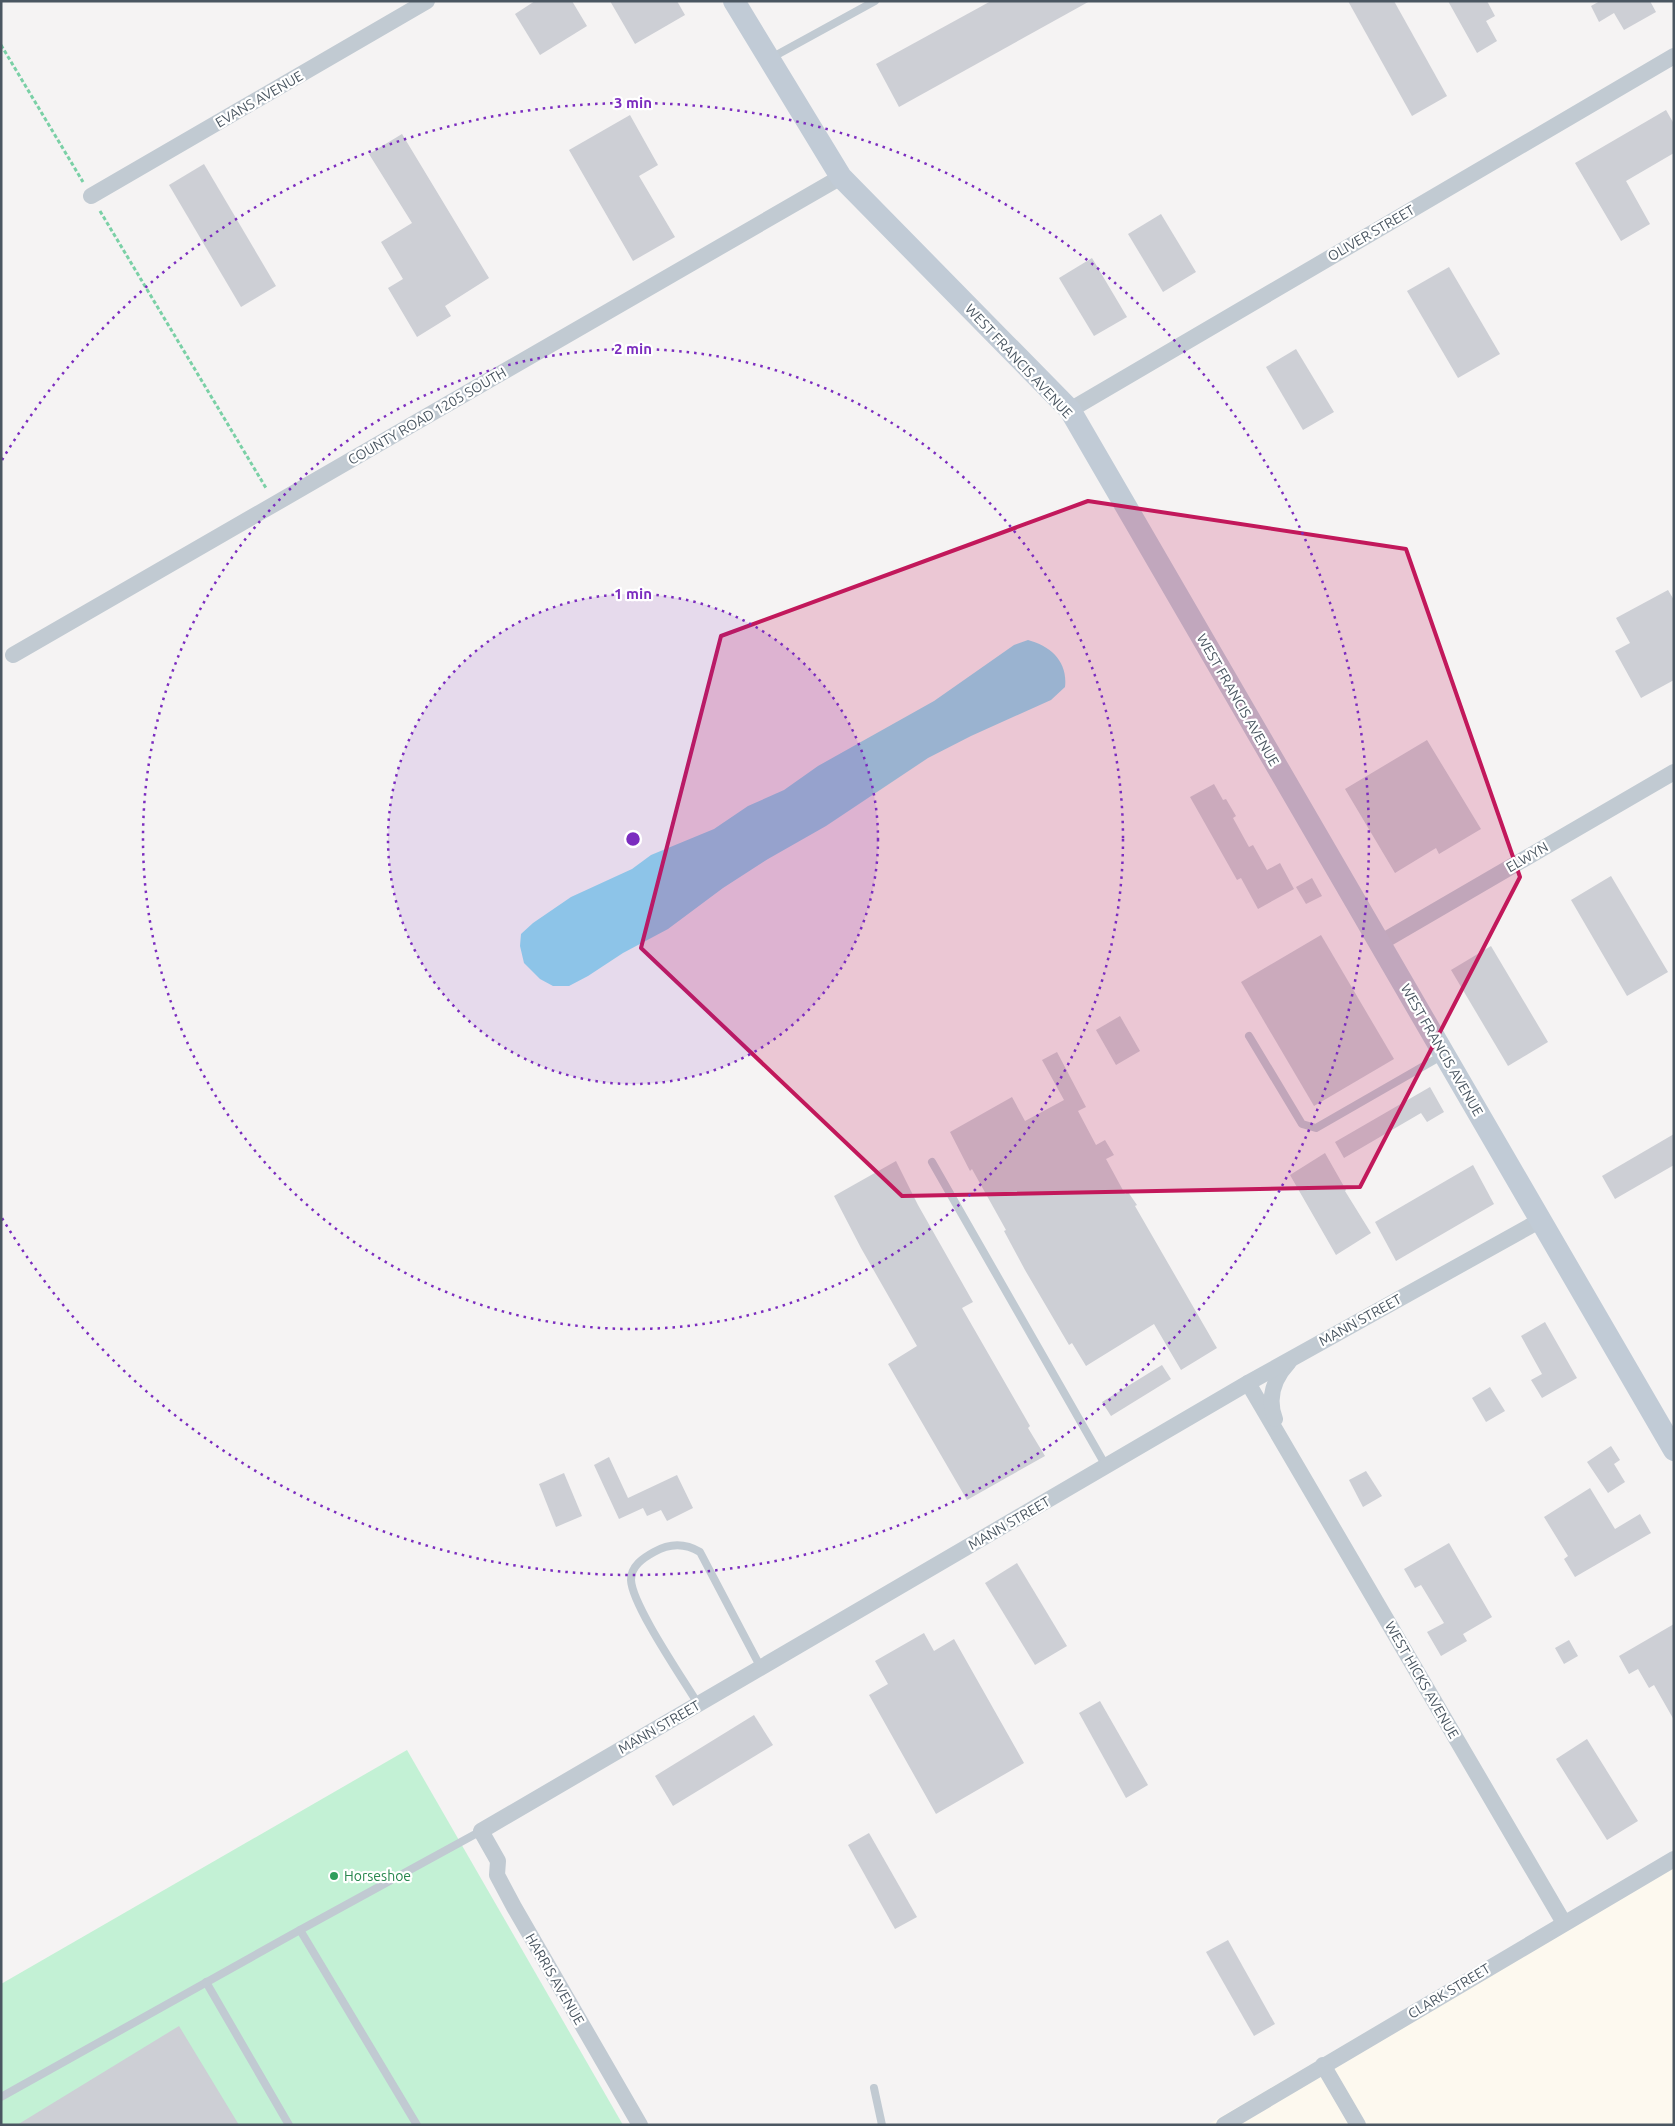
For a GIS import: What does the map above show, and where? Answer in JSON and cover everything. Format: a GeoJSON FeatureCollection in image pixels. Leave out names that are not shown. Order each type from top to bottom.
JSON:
{"type":"FeatureCollection","features":[{"type":"Feature","properties":{"kind":"street","name":"EVANS AVENUE"},"geometry":{"type":"LineString","coordinates":[[91,196],[427,1]]}},
{"type":"Feature","properties":{"kind":"street","name":"WEST FRANCIS AVENUE"},"geometry":{"type":"LineString","coordinates":[[734,1],[840,177],[1070,410],[1674,1450]]}},
{"type":"Feature","properties":{"kind":"street","name":"OLIVER STREET"},"geometry":{"type":"LineString","coordinates":[[1070,410],[1674,57]]}},
{"type":"Feature","properties":{"kind":"street","name":"COUNTY ROAD 1205 SOUTH"},"geometry":{"type":"LineString","coordinates":[[13,655],[840,177]]}},
{"type":"Feature","properties":{"kind":"street","name":"ELWYN"},"geometry":{"type":"LineString","coordinates":[[1380,943],[1674,772]]}},
{"type":"Feature","properties":{"kind":"street","name":"MANN STREET"},"geometry":{"type":"LineString","coordinates":[[481,1831],[1248,1383],[1541,1220]]}},
{"type":"Feature","properties":{"kind":"street","name":"WEST HICKS AVENUE"},"geometry":{"type":"LineString","coordinates":[[1280,1436],[1272,1411],[1272,1390],[1283,1369],[1301,1353]]}},
{"type":"Feature","properties":{"kind":"street","name":"WEST HICKS AVENUE"},"geometry":{"type":"LineString","coordinates":[[1248,1383],[1564,1923]]}},
{"type":"Feature","properties":{"kind":"street","name":"HARRIS AVENUE"},"geometry":{"type":"LineString","coordinates":[[481,1831],[498,1861],[496,1875],[640,2125]]}},
{"type":"Feature","properties":{"kind":"street","name":"CLARK STREET"},"geometry":{"type":"LineString","coordinates":[[1224,2125],[1674,1859]]}},
{"type":"Feature","properties":{"kind":"street"},"geometry":{"type":"LineString","coordinates":[[1323,2065],[1358,2125]]}},
{"type":"Feature","properties":{"kind":"lane"},"geometry":{"type":"LineString","coordinates":[[769,59],[875,1]]}},
{"type":"Feature","properties":{"kind":"lane"},"geometry":{"type":"LineString","coordinates":[[1250,1036],[1302,1124],[1316,1128],[1444,1054]]}},
{"type":"Feature","properties":{"kind":"lane"},"geometry":{"type":"LineString","coordinates":[[932,1162],[1106,1466]]}},
{"type":"Feature","properties":{"kind":"lane"},"geometry":{"type":"LineString","coordinates":[[698,1704],[641,1609],[631,1580],[633,1570],[641,1559],[656,1550],[672,1544],[689,1546],[700,1552],[761,1668]]}},
{"type":"Feature","properties":{"kind":"lane"},"geometry":{"type":"LineString","coordinates":[[1,2097],[481,1831]]}},
{"type":"Feature","properties":{"kind":"lane"},"geometry":{"type":"LineString","coordinates":[[300,1930],[417,2125]]}},
{"type":"Feature","properties":{"kind":"lane"},"geometry":{"type":"LineString","coordinates":[[206,1982],[289,2125]]}},
{"type":"Feature","properties":{"kind":"lane"},"geometry":{"type":"LineString","coordinates":[[874,2088],[882,2125]]}},
{"type":"Feature","properties":{"kind":"path"},"geometry":{"type":"LineString","coordinates":[[1,45],[276,504]]}},
{"type":"Feature","properties":{"kind":"highlighted area"},"geometry":{"type":"Polygon","coordinates":[[[1088,501],[1406,549],[1520,877],[1360,1187],[902,1196],[641,948],[721,636],[1088,501]]]}},
{"type":"Feature","properties":{"kind":"shaded area"},"geometry":{"type":"Polygon","coordinates":[[[1674,1852],[1674,2125],[1207,2125],[1674,1852]]]}},
{"type":"Feature","properties":{"kind":"green space","name":"Horseshoe"},"geometry":{"type":"Polygon","coordinates":[[[407,1750],[623,2125],[1,2125],[1,1984],[407,1750]]]}},
{"type":"Feature","properties":{"kind":"water"},"geometry":{"type":"Polygon","coordinates":[[[1028,640],[1051,651],[1064,670],[1065,687],[1051,700],[971,736],[928,758],[826,826],[768,859],[723,888],[668,929],[623,953],[569,986],[553,986],[540,979],[524,963],[520,946],[521,934],[533,923],[571,897],[632,869],[651,855],[714,829],[748,806],[784,790],[818,766],[934,701],[1014,645],[1028,640]]]}},
{"type":"Feature","properties":{"kind":"building"},"geometry":{"type":"Polygon","coordinates":[[[535,1],[572,1],[587,26],[540,55],[515,14],[535,1]]]}},
{"type":"Feature","properties":{"kind":"building"},"geometry":{"type":"Polygon","coordinates":[[[610,1],[677,1],[685,15],[635,44],[610,1]]]}},
{"type":"Feature","properties":{"kind":"building"},"geometry":{"type":"Polygon","coordinates":[[[991,1],[1090,1],[899,107],[876,64],[991,1]]]}},
{"type":"Feature","properties":{"kind":"building"},"geometry":{"type":"Polygon","coordinates":[[[1348,1],[1394,1],[1447,96],[1412,116],[1348,1]]]}},
{"type":"Feature","properties":{"kind":"building"},"geometry":{"type":"Polygon","coordinates":[[[1448,1],[1487,1],[1495,16],[1486,21],[1497,41],[1477,53],[1448,1]]]}},
{"type":"Feature","properties":{"kind":"building"},"geometry":{"type":"Polygon","coordinates":[[[1600,1],[1650,1],[1656,12],[1624,30],[1614,13],[1599,22],[1591,6],[1600,1]]]}},
{"type":"Feature","properties":{"kind":"building"},"geometry":{"type":"Polygon","coordinates":[[[1666,110],[1674,124],[1674,153],[1626,181],[1650,224],[1621,241],[1575,163],[1666,110]]]}},
{"type":"Feature","properties":{"kind":"building"},"geometry":{"type":"Polygon","coordinates":[[[630,115],[658,165],[639,176],[675,237],[633,261],[569,150],[630,115]]]}},
{"type":"Feature","properties":{"kind":"building"},"geometry":{"type":"Polygon","coordinates":[[[402,134],[489,278],[445,306],[451,316],[417,337],[388,288],[403,279],[381,242],[412,223],[369,154],[402,134]]]}},
{"type":"Feature","properties":{"kind":"building"},"geometry":{"type":"Polygon","coordinates":[[[204,164],[276,286],[241,307],[169,185],[204,164]]]}},
{"type":"Feature","properties":{"kind":"building"},"geometry":{"type":"Polygon","coordinates":[[[1161,214],[1196,272],[1163,292],[1128,234],[1161,214]]]}},
{"type":"Feature","properties":{"kind":"building"},"geometry":{"type":"Polygon","coordinates":[[[1092,258],[1127,317],[1094,336],[1059,278],[1092,258]]]}},
{"type":"Feature","properties":{"kind":"building"},"geometry":{"type":"Polygon","coordinates":[[[1449,267],[1500,354],[1458,378],[1407,291],[1449,267]]]}},
{"type":"Feature","properties":{"kind":"building"},"geometry":{"type":"Polygon","coordinates":[[[1296,349],[1334,412],[1303,430],[1266,367],[1296,349]]]}},
{"type":"Feature","properties":{"kind":"building"},"geometry":{"type":"Polygon","coordinates":[[[1668,590],[1674,600],[1674,680],[1641,698],[1615,651],[1630,643],[1616,618],[1668,590]]]}},
{"type":"Feature","properties":{"kind":"building"},"geometry":{"type":"Polygon","coordinates":[[[1427,740],[1481,829],[1439,854],[1436,848],[1395,873],[1345,789],[1427,740]]]}},
{"type":"Feature","properties":{"kind":"building"},"geometry":{"type":"Polygon","coordinates":[[[1214,784],[1223,800],[1226,799],[1236,816],[1233,818],[1249,847],[1253,845],[1267,870],[1280,863],[1294,889],[1258,909],[1241,878],[1237,880],[1190,797],[1214,784]]]}},
{"type":"Feature","properties":{"kind":"building"},"geometry":{"type":"Polygon","coordinates":[[[1611,876],[1668,972],[1627,996],[1571,900],[1611,876]]]}},
{"type":"Feature","properties":{"kind":"building"},"geometry":{"type":"Polygon","coordinates":[[[1312,878],[1322,896],[1306,904],[1296,887],[1312,878]]]}},
{"type":"Feature","properties":{"kind":"building"},"geometry":{"type":"Polygon","coordinates":[[[1321,935],[1394,1059],[1314,1106],[1241,982],[1321,935]]]}},
{"type":"Feature","properties":{"kind":"building"},"geometry":{"type":"Polygon","coordinates":[[[1491,946],[1548,1042],[1508,1066],[1451,970],[1491,946]]]}},
{"type":"Feature","properties":{"kind":"building"},"geometry":{"type":"Polygon","coordinates":[[[1120,1016],[1140,1051],[1116,1065],[1096,1030],[1120,1016]]]}},
{"type":"Feature","properties":{"kind":"building"},"geometry":{"type":"Polygon","coordinates":[[[1057,1052],[1086,1107],[1078,1111],[1096,1145],[1105,1140],[1114,1155],[1106,1159],[1125,1194],[1128,1192],[1137,1205],[1135,1206],[1217,1348],[1181,1370],[1154,1324],[1086,1366],[1072,1343],[1069,1345],[1025,1270],[1004,1231],[1006,1230],[972,1169],[970,1171],[950,1132],[1012,1097],[1025,1121],[1064,1100],[1042,1060],[1057,1052]]]}},
{"type":"Feature","properties":{"kind":"building"},"geometry":{"type":"Polygon","coordinates":[[[1430,1087],[1444,1112],[1427,1122],[1421,1113],[1344,1158],[1335,1142],[1430,1087]]]}},
{"type":"Feature","properties":{"kind":"building"},"geometry":{"type":"Polygon","coordinates":[[[1674,1134],[1674,1165],[1615,1199],[1602,1176],[1674,1134]]]}},
{"type":"Feature","properties":{"kind":"building"},"geometry":{"type":"Polygon","coordinates":[[[1325,1153],[1345,1191],[1371,1233],[1336,1255],[1290,1175],[1325,1153]]]}},
{"type":"Feature","properties":{"kind":"building"},"geometry":{"type":"Polygon","coordinates":[[[896,1161],[918,1205],[973,1302],[962,1308],[1030,1426],[1028,1428],[1045,1456],[967,1500],[888,1364],[917,1346],[861,1248],[834,1196],[896,1161]]]}},
{"type":"Feature","properties":{"kind":"building"},"geometry":{"type":"Polygon","coordinates":[[[1473,1165],[1494,1204],[1396,1261],[1375,1222],[1473,1165]]]}},
{"type":"Feature","properties":{"kind":"building"},"geometry":{"type":"Polygon","coordinates":[[[1545,1322],[1577,1378],[1542,1398],[1531,1380],[1542,1374],[1521,1336],[1545,1322]]]}},
{"type":"Feature","properties":{"kind":"building"},"geometry":{"type":"Polygon","coordinates":[[[1162,1365],[1171,1379],[1111,1416],[1102,1402],[1162,1365]]]}},
{"type":"Feature","properties":{"kind":"building"},"geometry":{"type":"Polygon","coordinates":[[[1490,1387],[1505,1411],[1486,1422],[1472,1398],[1490,1387]]]}},
{"type":"Feature","properties":{"kind":"building"},"geometry":{"type":"Polygon","coordinates":[[[1611,1446],[1620,1460],[1614,1464],[1625,1482],[1608,1493],[1587,1462],[1611,1446]]]}},
{"type":"Feature","properties":{"kind":"building"},"geometry":{"type":"Polygon","coordinates":[[[609,1457],[628,1498],[677,1475],[693,1508],[667,1521],[661,1510],[647,1516],[643,1508],[619,1519],[594,1465],[609,1457]]]}},
{"type":"Feature","properties":{"kind":"building"},"geometry":{"type":"Polygon","coordinates":[[[1366,1471],[1382,1496],[1363,1507],[1349,1480],[1366,1471]]]}},
{"type":"Feature","properties":{"kind":"building"},"geometry":{"type":"Polygon","coordinates":[[[564,1473],[582,1516],[556,1527],[539,1484],[564,1473]]]}},
{"type":"Feature","properties":{"kind":"building"},"geometry":{"type":"Polygon","coordinates":[[[1590,1488],[1615,1529],[1640,1514],[1651,1533],[1575,1577],[1564,1559],[1568,1556],[1544,1517],[1590,1488]]]}},
{"type":"Feature","properties":{"kind":"building"},"geometry":{"type":"Polygon","coordinates":[[[1449,1543],[1492,1617],[1463,1634],[1467,1641],[1441,1656],[1427,1632],[1444,1623],[1421,1585],[1415,1588],[1404,1569],[1449,1543]]]}},
{"type":"Feature","properties":{"kind":"building"},"geometry":{"type":"Polygon","coordinates":[[[1017,1563],[1067,1646],[1035,1665],[985,1583],[1017,1563]]]}},
{"type":"Feature","properties":{"kind":"building"},"geometry":{"type":"Polygon","coordinates":[[[1674,1624],[1674,1720],[1654,1685],[1649,1688],[1638,1669],[1629,1674],[1619,1656],[1674,1624]]]}},
{"type":"Feature","properties":{"kind":"building"},"geometry":{"type":"Polygon","coordinates":[[[924,1633],[934,1651],[954,1639],[1024,1763],[936,1814],[869,1695],[888,1684],[875,1661],[924,1633]]]}},
{"type":"Feature","properties":{"kind":"building"},"geometry":{"type":"Polygon","coordinates":[[[1569,1640],[1578,1656],[1564,1664],[1555,1648],[1569,1640]]]}},
{"type":"Feature","properties":{"kind":"building"},"geometry":{"type":"Polygon","coordinates":[[[1100,1701],[1148,1785],[1126,1798],[1079,1713],[1100,1701]]]}},
{"type":"Feature","properties":{"kind":"building"},"geometry":{"type":"Polygon","coordinates":[[[754,1715],[773,1745],[673,1806],[655,1776],[754,1715]]]}},
{"type":"Feature","properties":{"kind":"building"},"geometry":{"type":"Polygon","coordinates":[[[1587,1739],[1638,1821],[1607,1840],[1556,1759],[1587,1739]]]}},
{"type":"Feature","properties":{"kind":"building"},"geometry":{"type":"Polygon","coordinates":[[[869,1833],[917,1917],[895,1929],[848,1845],[869,1833]]]}},
{"type":"Feature","properties":{"kind":"building"},"geometry":{"type":"Polygon","coordinates":[[[1228,1940],[1275,2024],[1254,2036],[1206,1952],[1228,1940]]]}},
{"type":"Feature","properties":{"kind":"building"},"geometry":{"type":"Polygon","coordinates":[[[179,2026],[239,2125],[17,2125],[179,2026]]]}},
{"type":"Feature","properties":{"kind":"place","name":"Horseshoe"},"geometry":{"type":"Point","coordinates":[334,1876]}}]}
